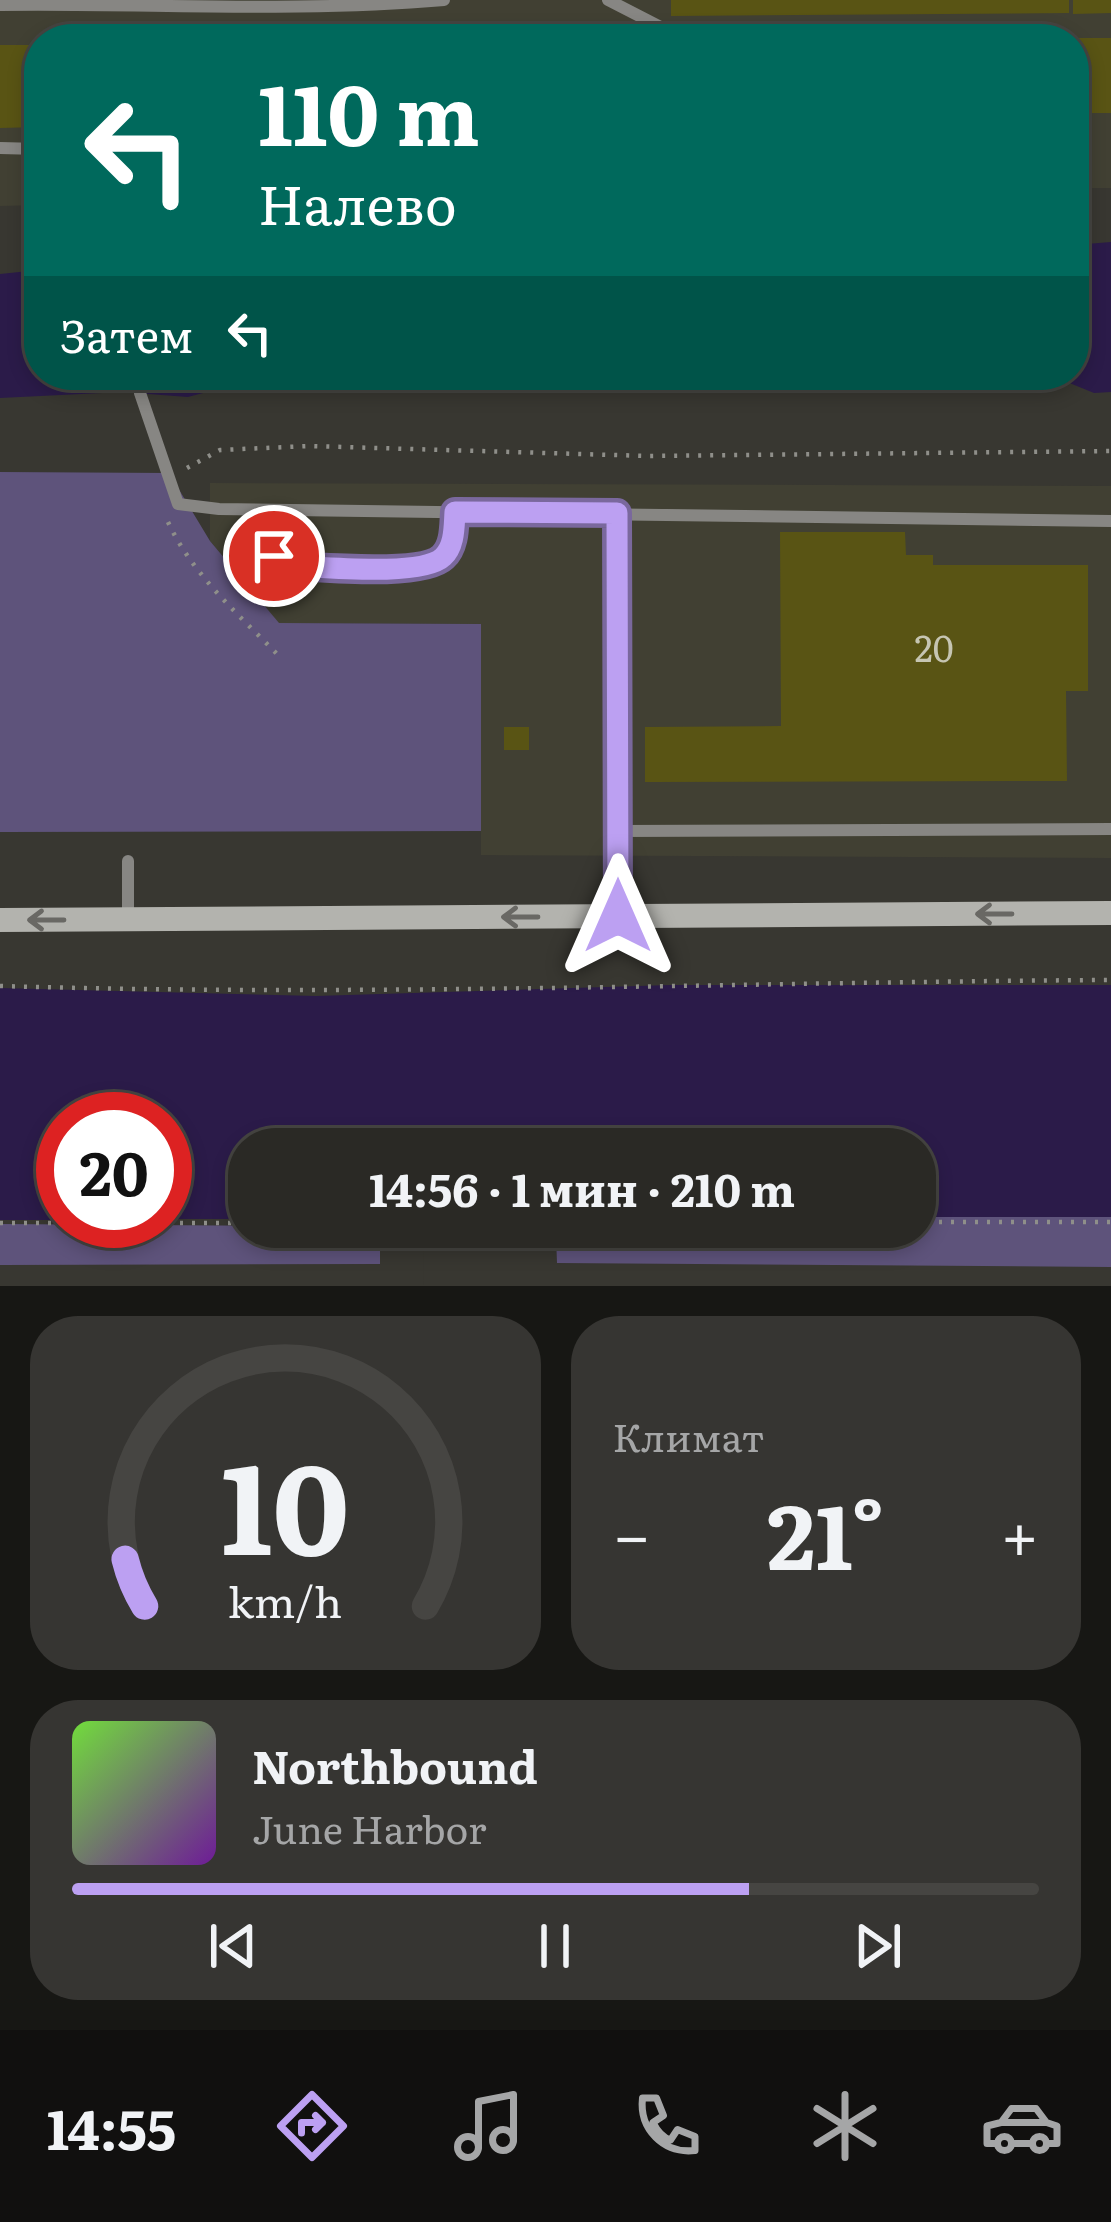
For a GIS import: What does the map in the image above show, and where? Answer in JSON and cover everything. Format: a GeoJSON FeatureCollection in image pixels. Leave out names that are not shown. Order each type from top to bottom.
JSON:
{"type":"FeatureCollection","features":[{"type":"Feature","properties":{"kind":"main road"},"geometry":{"type":"LineString","coordinates":[[0,920],[1111,914]]}},
{"type":"Feature","properties":{"kind":"lane"},"geometry":{"type":"LineString","coordinates":[[0,5],[198,10],[348,8],[444,0]]}},
{"type":"Feature","properties":{"kind":"lane"},"geometry":{"type":"LineString","coordinates":[[608,0],[655,24]]}},
{"type":"Feature","properties":{"kind":"lane"},"geometry":{"type":"LineString","coordinates":[[140,393],[178,504],[265,510],[1111,521]]}},
{"type":"Feature","properties":{"kind":"lane"},"geometry":{"type":"LineString","coordinates":[[265,510],[266,542],[274,556],[291,566],[424,568],[445,556],[453,538],[455,512]]}},
{"type":"Feature","properties":{"kind":"lane"},"geometry":{"type":"LineString","coordinates":[[617,513],[618,916]]}},
{"type":"Feature","properties":{"kind":"lane"},"geometry":{"type":"LineString","coordinates":[[618,831],[1111,829]]}},
{"type":"Feature","properties":{"kind":"lane"},"geometry":{"type":"LineString","coordinates":[[128,861],[128,920]]}},
{"type":"Feature","properties":{"kind":"path"},"geometry":{"type":"LineString","coordinates":[[278,655],[179,547],[166,518],[173,488],[188,466],[220,450],[309,446],[648,456],[1111,451]]}},
{"type":"Feature","properties":{"kind":"path"},"geometry":{"type":"LineString","coordinates":[[0,986],[316,993],[442,986],[1111,980]]}},
{"type":"Feature","properties":{"kind":"path"},"geometry":{"type":"LineString","coordinates":[[936,1222],[1111,1222]]}},
{"type":"Feature","properties":{"kind":"path"},"geometry":{"type":"LineString","coordinates":[[0,1223],[228,1223]]}},
{"type":"Feature","properties":{"kind":"shaded area"},"geometry":{"type":"Polygon","coordinates":[[[0,0],[1111,0],[1111,188],[1089,188],[1089,24],[24,24],[24,205],[0,206],[0,0]]]}},
{"type":"Feature","properties":{"kind":"shaded area"},"geometry":{"type":"Polygon","coordinates":[[[1111,242],[1111,392],[1087,390],[1089,244],[1111,242]]]}},
{"type":"Feature","properties":{"kind":"shaded area"},"geometry":{"type":"Polygon","coordinates":[[[24,272],[24,390],[214,390],[188,397],[122,392],[0,398],[0,274],[24,272]]]}},
{"type":"Feature","properties":{"kind":"shaded area"},"geometry":{"type":"Polygon","coordinates":[[[0,472],[169,473],[210,541],[279,623],[481,624],[481,831],[0,832],[0,472]]]}},
{"type":"Feature","properties":{"kind":"shaded area"},"geometry":{"type":"Polygon","coordinates":[[[210,483],[1111,486],[1111,858],[481,855],[481,624],[278,623],[210,541],[210,483]]]}},
{"type":"Feature","properties":{"kind":"shaded area"},"geometry":{"type":"Polygon","coordinates":[[[671,985],[1111,985],[1111,1217],[936,1217],[936,1128],[228,1128],[228,1219],[192,1219],[192,1092],[36,1092],[36,1220],[0,1220],[0,988],[316,996],[671,985]]]}},
{"type":"Feature","properties":{"kind":"shaded area"},"geometry":{"type":"Polygon","coordinates":[[[936,1217],[1111,1217],[1111,1267],[557,1263],[556,1248],[936,1248],[936,1217]]]}},
{"type":"Feature","properties":{"kind":"shaded area"},"geometry":{"type":"Polygon","coordinates":[[[0,1224],[36,1224],[36,1248],[192,1248],[192,1225],[228,1226],[228,1248],[380,1248],[380,1264],[0,1265],[0,1224]]]}},
{"type":"Feature","properties":{"kind":"shaded area"},"geometry":{"type":"Polygon","coordinates":[[[425,1248],[510,1248],[507,1286],[430,1286],[425,1248]]]}},
{"type":"Feature","properties":{"kind":"pier"},"geometry":{"type":"Polygon","coordinates":[[[423,1248],[513,1248],[513,1286],[424,1286],[423,1248]]]}},
{"type":"Feature","properties":{"kind":"building"},"geometry":{"type":"Polygon","coordinates":[[[671,0],[1069,0],[1069,13],[671,16],[671,0]]]}},
{"type":"Feature","properties":{"kind":"building"},"geometry":{"type":"Polygon","coordinates":[[[1073,0],[1111,0],[1111,13],[1073,14],[1073,0]]]}},
{"type":"Feature","properties":{"kind":"building"},"geometry":{"type":"Polygon","coordinates":[[[1089,38],[1111,38],[1111,113],[1089,113],[1089,38]]]}},
{"type":"Feature","properties":{"kind":"building"},"geometry":{"type":"Polygon","coordinates":[[[0,45],[24,45],[24,127],[0,128],[0,45]]]}},
{"type":"Feature","properties":{"kind":"building"},"geometry":{"type":"Polygon","coordinates":[[[780,532],[905,532],[906,555],[933,555],[933,565],[1088,565],[1088,691],[1066,691],[1067,781],[645,782],[645,727],[781,726],[780,532]]]}},
{"type":"Feature","properties":{"kind":"building"},"geometry":{"type":"Polygon","coordinates":[[[504,727],[529,727],[529,750],[504,750],[504,727]]]}},
{"type":"Feature","properties":{"kind":"route"},"geometry":{"type":"LineString","coordinates":[[274,556],[291,566],[424,568],[445,556],[453,538],[455,512],[617,513],[618,916]]}}]}
